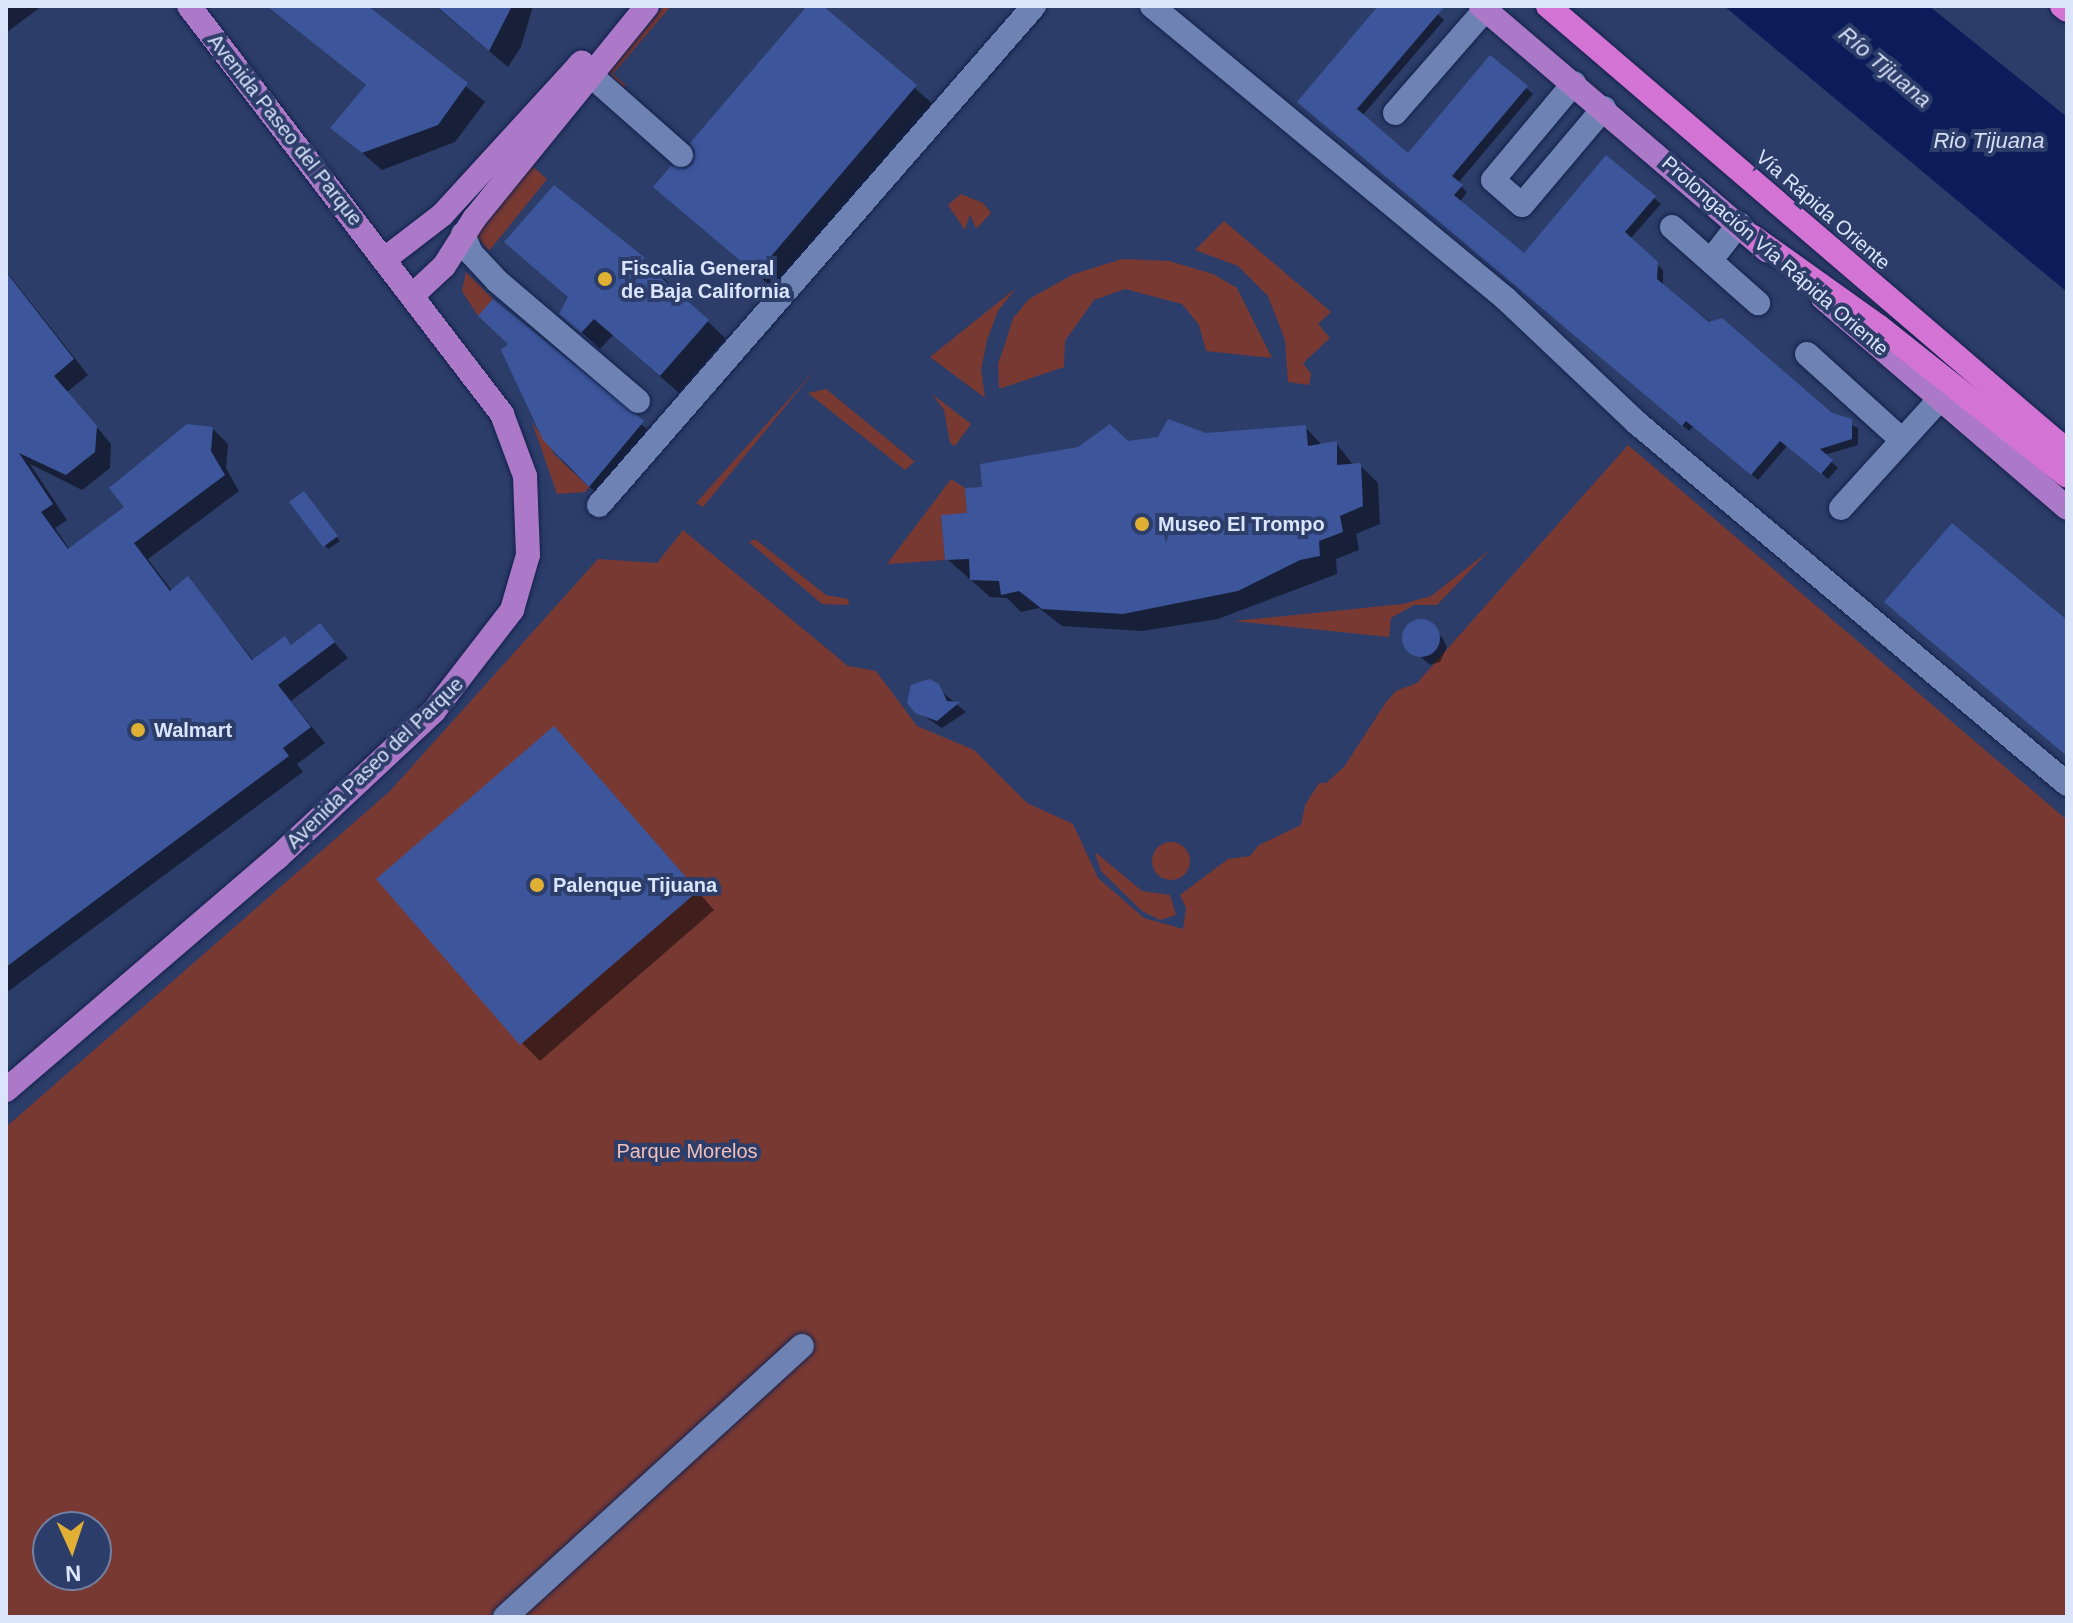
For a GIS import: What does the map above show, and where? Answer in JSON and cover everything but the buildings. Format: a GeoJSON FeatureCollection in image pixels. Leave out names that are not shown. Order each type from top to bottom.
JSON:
{"type":"FeatureCollection","features":[{"type":"Feature","properties":{"kind":"highway","name":"Vía Rápida Oriente"},"geometry":{"type":"LineString","coordinates":[[1548,6],[2067,451]]}},
{"type":"Feature","properties":{"kind":"highway"},"geometry":{"type":"LineString","coordinates":[[2062,6],[2067,10]]}},
{"type":"Feature","properties":{"kind":"highway"},"geometry":{"type":"LineString","coordinates":[[1746,231],[1899,342],[2067,476]]}},
{"type":"Feature","properties":{"kind":"main road","name":"Avenida Paseo del Parque"},"geometry":{"type":"LineString","coordinates":[[6,1090],[277,858],[426,719],[465,676],[512,610],[531,529],[519,453],[480,381],[189,6]]}},
{"type":"Feature","properties":{"kind":"main road"},"geometry":{"type":"LineString","coordinates":[[413,295],[444,266],[463,234],[630,6]]}},
{"type":"Feature","properties":{"kind":"main road"},"geometry":{"type":"LineString","coordinates":[[386,258],[442,215],[647,6]]}},
{"type":"Feature","properties":{"kind":"main road","name":"Prolongación Vía Rápida Oriente"},"geometry":{"type":"LineString","coordinates":[[1483,8],[1604,108],[2067,508]]}},
{"type":"Feature","properties":{"kind":"lane"},"geometry":{"type":"LineString","coordinates":[[599,505],[1034,6]]}},
{"type":"Feature","properties":{"kind":"lane"},"geometry":{"type":"LineString","coordinates":[[1152,6],[1494,288],[1637,423],[2067,784]]}},
{"type":"Feature","properties":{"kind":"lane"},"geometry":{"type":"LineString","coordinates":[[1395,113],[1483,8]]}},
{"type":"Feature","properties":{"kind":"lane"},"geometry":{"type":"LineString","coordinates":[[584,70],[681,155]]}},
{"type":"Feature","properties":{"kind":"lane"},"geometry":{"type":"LineString","coordinates":[[1574,83],[1493,180],[1522,205],[1604,108]]}},
{"type":"Feature","properties":{"kind":"lane"},"geometry":{"type":"LineString","coordinates":[[1672,227],[1758,303]]}},
{"type":"Feature","properties":{"kind":"lane"},"geometry":{"type":"LineString","coordinates":[[1711,260],[1746,231]]}},
{"type":"Feature","properties":{"kind":"lane"},"geometry":{"type":"LineString","coordinates":[[463,234],[471,253],[497,281],[638,401]]}},
{"type":"Feature","properties":{"kind":"lane"},"geometry":{"type":"LineString","coordinates":[[1807,354],[1902,440]]}},
{"type":"Feature","properties":{"kind":"lane"},"geometry":{"type":"LineString","coordinates":[[1841,508],[1940,399]]}},
{"type":"Feature","properties":{"kind":"lane"},"geometry":{"type":"LineString","coordinates":[[505,1617],[802,1346]]}},
{"type":"Feature","properties":{"kind":"green space"},"geometry":{"type":"Polygon","coordinates":[[[664,6],[671,6],[613,74],[626,85],[622,88],[609,72],[664,6]]]}},
{"type":"Feature","properties":{"kind":"green space"},"geometry":{"type":"Polygon","coordinates":[[[531,165],[547,179],[489,251],[476,236],[531,165]]]}},
{"type":"Feature","properties":{"kind":"green space"},"geometry":{"type":"Polygon","coordinates":[[[961,194],[983,203],[991,213],[976,229],[970,214],[965,230],[948,205],[961,194]]]}},
{"type":"Feature","properties":{"kind":"green space"},"geometry":{"type":"Polygon","coordinates":[[[1224,221],[1331,312],[1318,324],[1330,338],[1303,363],[1311,374],[1309,385],[1288,382],[1285,340],[1268,296],[1238,266],[1195,250],[1224,221]]]}},
{"type":"Feature","properties":{"kind":"green space"},"geometry":{"type":"Polygon","coordinates":[[[1122,259],[1169,261],[1213,274],[1237,288],[1272,358],[1206,351],[1199,325],[1182,304],[1125,289],[1094,300],[1065,341],[1064,367],[999,389],[998,364],[1013,318],[1029,299],[1074,274],[1122,259]]]}},
{"type":"Feature","properties":{"kind":"green space"},"geometry":{"type":"Polygon","coordinates":[[[466,272],[493,299],[478,316],[462,291],[466,272]]]}},
{"type":"Feature","properties":{"kind":"green space"},"geometry":{"type":"Polygon","coordinates":[[[1016,288],[998,311],[987,340],[981,370],[985,398],[930,357],[1016,288]]]}},
{"type":"Feature","properties":{"kind":"green space"},"geometry":{"type":"Polygon","coordinates":[[[816,369],[703,507],[696,503],[816,369]]]}},
{"type":"Feature","properties":{"kind":"green space"},"geometry":{"type":"Polygon","coordinates":[[[826,389],[914,462],[905,470],[808,393],[826,389]]]}},
{"type":"Feature","properties":{"kind":"green space"},"geometry":{"type":"Polygon","coordinates":[[[932,394],[971,424],[955,446],[950,443],[944,410],[932,394]]]}},
{"type":"Feature","properties":{"kind":"green space"},"geometry":{"type":"Polygon","coordinates":[[[532,422],[555,455],[589,487],[585,492],[557,494],[532,422]]]}},
{"type":"Feature","properties":{"kind":"green space","name":"Parque Morelos"},"geometry":{"type":"Polygon","coordinates":[[[1628,445],[2067,820],[2067,1617],[6,1617],[6,1127],[390,791],[598,559],[657,563],[683,530],[848,666],[876,671],[917,726],[974,750],[1027,803],[1073,824],[1098,878],[1144,918],[1183,929],[1186,908],[1180,895],[1228,859],[1250,856],[1259,845],[1301,825],[1305,805],[1319,783],[1326,783],[1344,767],[1396,691],[1417,683],[1628,445]]]}},
{"type":"Feature","properties":{"kind":"green space"},"geometry":{"type":"Polygon","coordinates":[[[951,479],[965,488],[967,513],[941,516],[945,560],[887,564],[951,479]]]}},
{"type":"Feature","properties":{"kind":"green space"},"geometry":{"type":"Polygon","coordinates":[[[755,539],[826,595],[848,599],[849,605],[822,604],[749,542],[755,539]]]}},
{"type":"Feature","properties":{"kind":"green space"},"geometry":{"type":"Polygon","coordinates":[[[1490,550],[1437,605],[1414,605],[1391,618],[1389,637],[1234,621],[1403,604],[1431,596],[1490,550]]]}},
{"type":"Feature","properties":{"kind":"green space"},"geometry":{"type":"Polygon","coordinates":[[[1171,842],[1185,847],[1190,861],[1185,875],[1171,880],[1157,875],[1152,861],[1157,847],[1171,842]]]}},
{"type":"Feature","properties":{"kind":"green space"},"geometry":{"type":"Polygon","coordinates":[[[1095,852],[1142,891],[1170,895],[1176,915],[1160,920],[1142,911],[1101,871],[1095,852]]]}},
{"type":"Feature","properties":{"kind":"water","name":"Rio Tijuana"},"geometry":{"type":"Polygon","coordinates":[[[1724,6],[1929,6],[2067,117],[2067,292],[1724,6]]]}},
{"type":"Feature","properties":{"kind":"place","name":"Fiscalia General de Baja California"},"geometry":{"type":"Point","coordinates":[605,279]}},
{"type":"Feature","properties":{"kind":"place","name":"Museo El Trompo"},"geometry":{"type":"Point","coordinates":[1142,524]}},
{"type":"Feature","properties":{"kind":"place","name":"Walmart"},"geometry":{"type":"Point","coordinates":[138,730]}},
{"type":"Feature","properties":{"kind":"place","name":"Palenque Tijuana"},"geometry":{"type":"Point","coordinates":[537,885]}},
{"type":"Feature","properties":{"kind":"water label","name":"Río Tijuana"},"geometry":{"type":"Point","coordinates":[1885,67]}}]}
